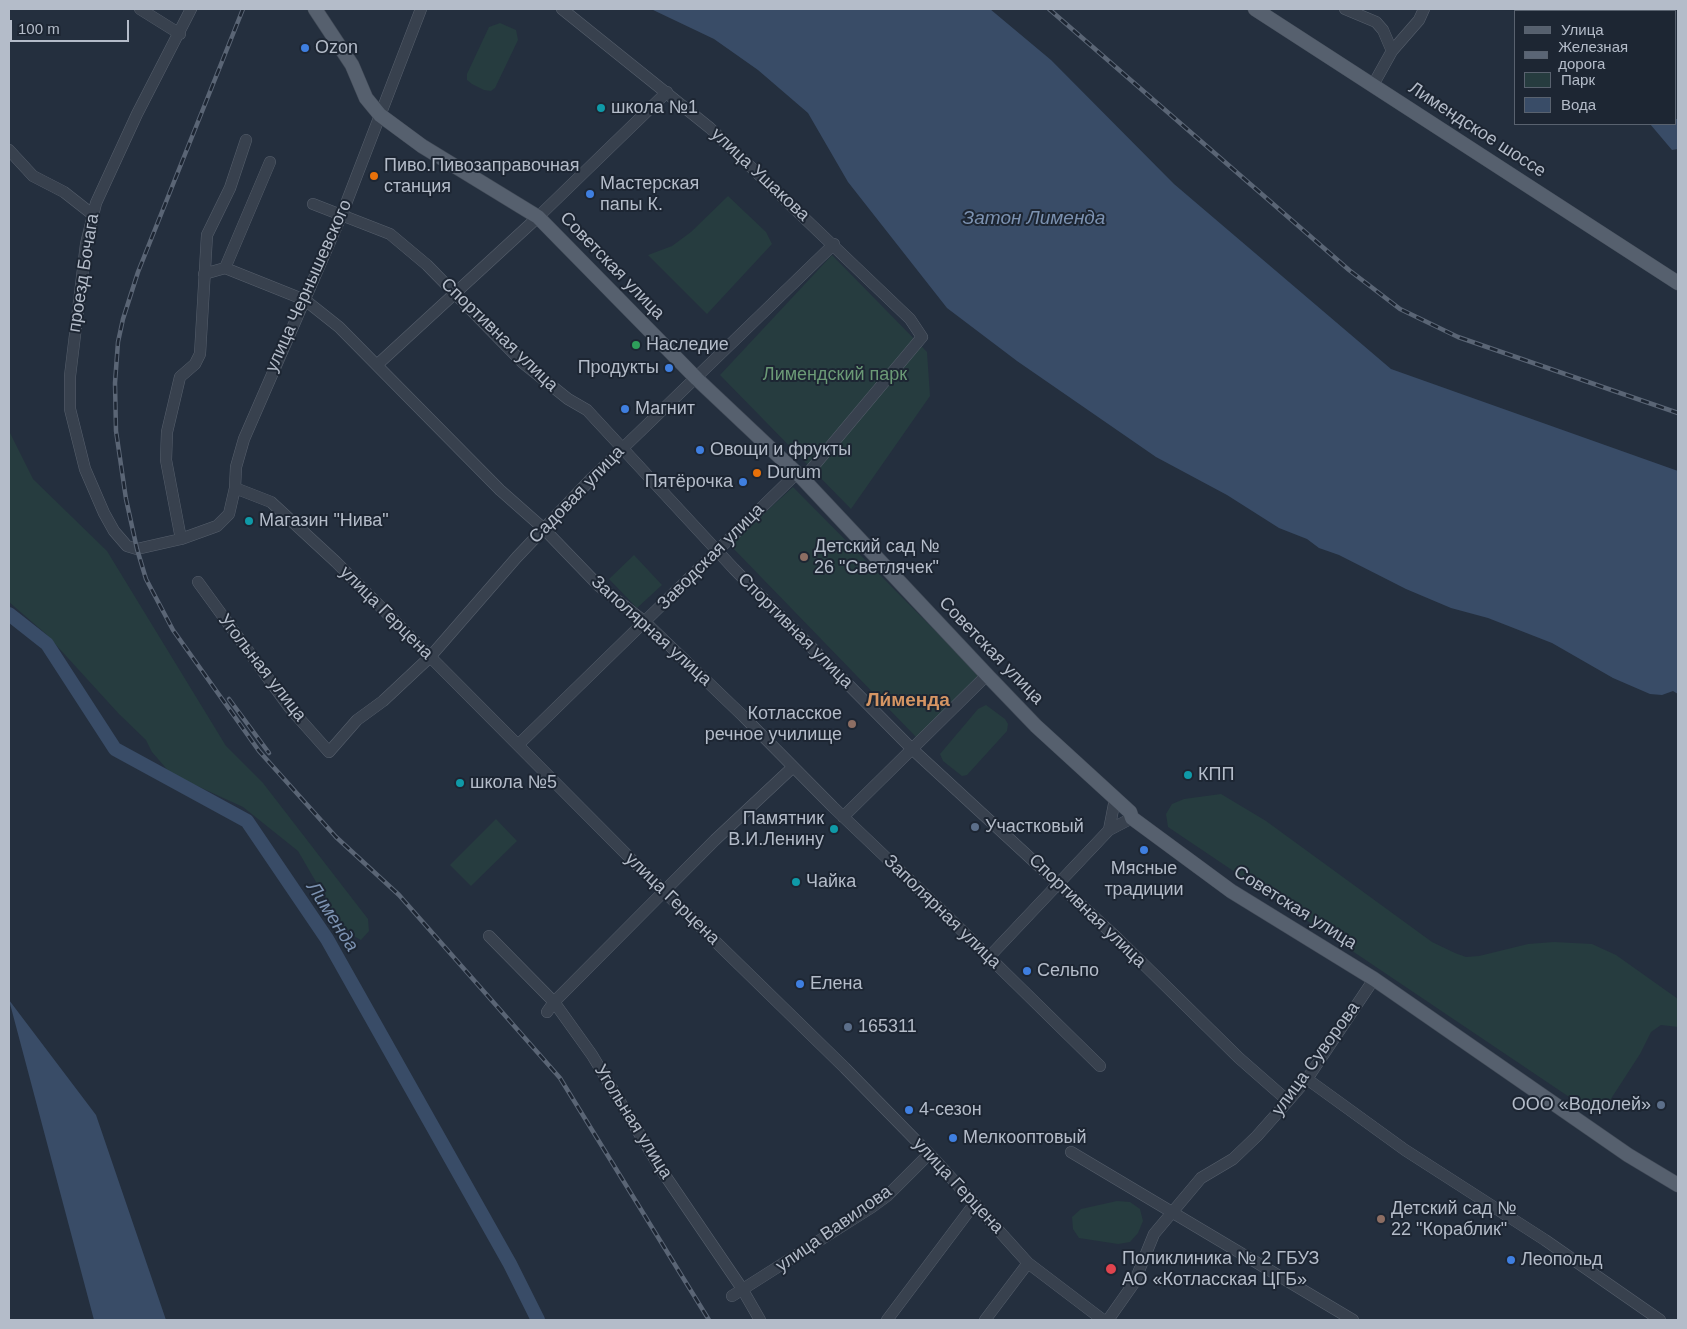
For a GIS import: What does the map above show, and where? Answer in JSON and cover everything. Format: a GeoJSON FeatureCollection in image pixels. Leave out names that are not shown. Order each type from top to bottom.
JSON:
{"type":"FeatureCollection","features":[{"type":"Feature","properties":{"kind":"main road","name":"Советская улица"},"geometry":{"type":"LineString","coordinates":[[315,9],[352,65],[366,98],[380,115],[422,146],[538,217],[697,379],[800,476],[1036,726],[1130,812],[1132,818],[1231,891],[1374,979],[1662,1178]]}},
{"type":"Feature","properties":{"kind":"main road","name":"Лимендское шоссе"},"geometry":{"type":"LineString","coordinates":[[1255,9],[1678,283]]}},
{"type":"Feature","properties":{"kind":"main road"},"geometry":{"type":"LineString","coordinates":[[1662,1178],[1678,1185]]}},
{"type":"Feature","properties":{"kind":"street"},"geometry":{"type":"LineString","coordinates":[[140,9],[180,34]]}},
{"type":"Feature","properties":{"kind":"street","name":"проезд Бочага"},"geometry":{"type":"LineString","coordinates":[[181,539],[136,550],[127,546],[107,519],[91,483],[70,409],[72,352],[92,214],[101,188],[191,9]]}},
{"type":"Feature","properties":{"kind":"street","name":"улица Чернышевского"},"geometry":{"type":"LineString","coordinates":[[181,539],[223,523],[231,509],[236,467],[244,438],[342,214],[421,9]]}},
{"type":"Feature","properties":{"kind":"street","name":"улица Ушакова"},"geometry":{"type":"LineString","coordinates":[[562,9],[710,128],[834,244],[910,319],[922,337]]}},
{"type":"Feature","properties":{"kind":"street"},"geometry":{"type":"LineString","coordinates":[[1345,9],[1376,22],[1383,30],[1392,51]]}},
{"type":"Feature","properties":{"kind":"street"},"geometry":{"type":"LineString","coordinates":[[1373,85],[1392,51],[1419,20],[1424,9]]}},
{"type":"Feature","properties":{"kind":"street"},"geometry":{"type":"LineString","coordinates":[[378,364],[538,217],[667,92]]}},
{"type":"Feature","properties":{"kind":"street"},"geometry":{"type":"LineString","coordinates":[[181,539],[169,478],[166,446],[170,417],[180,377],[194,364],[200,354],[207,236],[230,188],[246,140]]}},
{"type":"Feature","properties":{"kind":"street"},"geometry":{"type":"LineString","coordinates":[[9,150],[33,176],[64,192],[92,214]]}},
{"type":"Feature","properties":{"kind":"street"},"geometry":{"type":"LineString","coordinates":[[204,274],[225,268],[270,162]]}},
{"type":"Feature","properties":{"kind":"street","name":"Спортивная улица"},"geometry":{"type":"LineString","coordinates":[[313,204],[390,234],[427,265],[523,363],[561,394],[587,410],[621,449],[716,549],[911,748],[1059,884],[1232,1052],[1288,1101]]}},
{"type":"Feature","properties":{"kind":"street","name":"Садовая улица"},"geometry":{"type":"LineString","coordinates":[[328,752],[357,720],[383,701],[430,657],[543,528],[621,449],[697,379],[834,244]]}},
{"type":"Feature","properties":{"kind":"street","name":"Заполярная улица"},"geometry":{"type":"LineString","coordinates":[[225,268],[305,300],[339,327],[378,364],[399,388],[500,490],[543,528],[599,586],[645,622],[1100,1066]]}},
{"type":"Feature","properties":{"kind":"street","name":"Заводская улица"},"geometry":{"type":"LineString","coordinates":[[518,745],[645,622],[716,549],[800,476],[922,337]]}},
{"type":"Feature","properties":{"kind":"street","name":"улица Герцена"},"geometry":{"type":"LineString","coordinates":[[235,488],[271,502],[336,562],[930,1154],[1028,1263],[1103,1320]]}},
{"type":"Feature","properties":{"kind":"street","name":"Угольная улица"},"geometry":{"type":"LineString","coordinates":[[198,582],[290,707],[328,752]]}},
{"type":"Feature","properties":{"kind":"street"},"geometry":{"type":"LineString","coordinates":[[843,817],[987,675]]}},
{"type":"Feature","properties":{"kind":"street"},"geometry":{"type":"LineString","coordinates":[[550,1007],[715,840],[793,767]]}},
{"type":"Feature","properties":{"kind":"street"},"geometry":{"type":"LineString","coordinates":[[1109,830],[1114,799]]}},
{"type":"Feature","properties":{"kind":"street"},"geometry":{"type":"LineString","coordinates":[[989,957],[1109,830],[1132,818]]}},
{"type":"Feature","properties":{"kind":"street","name":"Угольная улица"},"geometry":{"type":"LineString","coordinates":[[489,936],[592,1055],[660,1168],[743,1290],[760,1320]]}},
{"type":"Feature","properties":{"kind":"street","name":"улица Суворова"},"geometry":{"type":"LineString","coordinates":[[1108,1320],[1134,1282],[1154,1234],[1201,1178],[1233,1159],[1257,1136],[1288,1101],[1306,1079],[1374,979]]}},
{"type":"Feature","properties":{"kind":"street"},"geometry":{"type":"LineString","coordinates":[[1306,1079],[1405,1150],[1545,1240],[1660,1320]]}},
{"type":"Feature","properties":{"kind":"street"},"geometry":{"type":"LineString","coordinates":[[1071,1152],[1353,1320]]}},
{"type":"Feature","properties":{"kind":"street","name":"улица Вавилова"},"geometry":{"type":"LineString","coordinates":[[732,1296],[872,1207],[887,1196],[930,1154]]}},
{"type":"Feature","properties":{"kind":"street","name":"Советская улица"},"geometry":{"type":"LineString","coordinates":[[1662,1178],[1678,1191]]}},
{"type":"Feature","properties":{"kind":"street"},"geometry":{"type":"LineString","coordinates":[[887,1320],[975,1204]]}},
{"type":"Feature","properties":{"kind":"street"},"geometry":{"type":"LineString","coordinates":[[984,1320],[1028,1263]]}},
{"type":"Feature","properties":{"kind":"green space"},"geometry":{"type":"Polygon","coordinates":[[[500,23],[516,30],[518,40],[495,88],[491,91],[484,90],[467,80],[467,74],[489,27],[500,23]]]}},
{"type":"Feature","properties":{"kind":"green space"},"geometry":{"type":"Polygon","coordinates":[[[728,196],[766,232],[772,244],[707,314],[648,255],[672,246],[691,232],[728,196]]]}},
{"type":"Feature","properties":{"kind":"green space","name":"Лимендский парк"},"geometry":{"type":"Polygon","coordinates":[[[832,255],[927,352],[930,396],[851,509],[720,375],[832,255]]]}},
{"type":"Feature","properties":{"kind":"green space"},"geometry":{"type":"Polygon","coordinates":[[[9,431],[33,479],[107,551],[226,746],[263,783],[368,919],[369,931],[361,940],[350,934],[341,925],[298,851],[243,807],[171,774],[152,752],[146,740],[119,714],[46,634],[9,602],[9,431]]]}},
{"type":"Feature","properties":{"kind":"green space"},"geometry":{"type":"Polygon","coordinates":[[[793,487],[979,675],[917,738],[730,545],[793,487]]]}},
{"type":"Feature","properties":{"kind":"green space"},"geometry":{"type":"Polygon","coordinates":[[[634,555],[662,585],[637,608],[609,579],[634,555]]]}},
{"type":"Feature","properties":{"kind":"green space"},"geometry":{"type":"Polygon","coordinates":[[[986,705],[1005,719],[1008,724],[1007,731],[967,775],[962,776],[943,761],[940,754],[978,709],[986,705]]]}},
{"type":"Feature","properties":{"kind":"green space"},"geometry":{"type":"Polygon","coordinates":[[[1221,794],[1266,821],[1432,942],[1466,957],[1479,956],[1528,944],[1554,942],[1592,944],[1616,955],[1678,999],[1678,1027],[1661,1025],[1651,1032],[1640,1054],[1605,1108],[1593,1113],[1168,827],[1166,814],[1172,804],[1184,799],[1221,794]]]}},
{"type":"Feature","properties":{"kind":"green space"},"geometry":{"type":"Polygon","coordinates":[[[496,819],[517,841],[471,886],[450,865],[496,819]]]}},
{"type":"Feature","properties":{"kind":"green space"},"geometry":{"type":"Polygon","coordinates":[[[1117,1201],[1130,1202],[1140,1209],[1143,1221],[1138,1233],[1130,1242],[1118,1244],[1079,1238],[1073,1229],[1072,1217],[1081,1209],[1117,1201]]]}},
{"type":"Feature","properties":{"kind":"water","name":"Затон Лименда"},"geometry":{"type":"Polygon","coordinates":[[[651,9],[990,9],[1051,60],[1174,184],[1391,369],[1678,471],[1678,694],[1673,691],[1662,695],[1650,694],[1613,678],[1552,643],[1488,618],[1451,608],[1406,589],[1339,555],[1319,548],[1307,539],[1279,528],[1227,495],[1156,457],[1017,361],[947,308],[848,182],[808,113],[758,70],[714,39],[651,9]]]}},
{"type":"Feature","properties":{"kind":"water"},"geometry":{"type":"Polygon","coordinates":[[[1678,119],[1678,149],[1672,150],[1651,125],[1677,125],[1678,119]]]}},
{"type":"Feature","properties":{"kind":"water"},"geometry":{"type":"Polygon","coordinates":[[[9,1000],[96,1115],[166,1320],[94,1320],[9,1000]]]}},
{"type":"Feature","properties":{"kind":"waterway","name":"Лименда"},"geometry":{"type":"LineString","coordinates":[[9,614],[47,644],[115,749],[247,821],[327,939],[510,1264],[538,1320]]}},
{"type":"Feature","properties":{"kind":"railway"},"geometry":{"type":"LineString","coordinates":[[243,9],[138,272],[123,319],[118,342],[115,383],[116,431],[126,499],[146,579],[173,630],[259,751],[336,837],[399,895],[560,1078],[709,1320]]}},
{"type":"Feature","properties":{"kind":"railway"},"geometry":{"type":"LineString","coordinates":[[1049,9],[1349,270],[1400,309],[1458,337],[1678,413]]}},
{"type":"Feature","properties":{"kind":"railway"},"geometry":{"type":"LineString","coordinates":[[229,699],[269,753]]}},
{"type":"Feature","properties":{"kind":"place","name":"Ozon"},"geometry":{"type":"Point","coordinates":[305,48]}},
{"type":"Feature","properties":{"kind":"place","name":"школа №1"},"geometry":{"type":"Point","coordinates":[601,108]}},
{"type":"Feature","properties":{"kind":"place","name":"Пиво.Пивозаправочная станция"},"geometry":{"type":"Point","coordinates":[374,176]}},
{"type":"Feature","properties":{"kind":"place","name":"Мастерская папы К."},"geometry":{"type":"Point","coordinates":[590,194]}},
{"type":"Feature","properties":{"kind":"place","name":"Наследие"},"geometry":{"type":"Point","coordinates":[636,345]}},
{"type":"Feature","properties":{"kind":"place","name":"Продукты"},"geometry":{"type":"Point","coordinates":[669,368]}},
{"type":"Feature","properties":{"kind":"place","name":"Магнит"},"geometry":{"type":"Point","coordinates":[625,409]}},
{"type":"Feature","properties":{"kind":"place","name":"Овощи и фрукты"},"geometry":{"type":"Point","coordinates":[700,450]}},
{"type":"Feature","properties":{"kind":"place","name":"Durum"},"geometry":{"type":"Point","coordinates":[757,473]}},
{"type":"Feature","properties":{"kind":"place","name":"Пятёрочка"},"geometry":{"type":"Point","coordinates":[743,482]}},
{"type":"Feature","properties":{"kind":"place","name":"Магазин \"Нива\""},"geometry":{"type":"Point","coordinates":[249,521]}},
{"type":"Feature","properties":{"kind":"place","name":"Детский сад № 26 \"Светлячек\""},"geometry":{"type":"Point","coordinates":[804,557]}},
{"type":"Feature","properties":{"kind":"place","name":"Котласское речное училище"},"geometry":{"type":"Point","coordinates":[852,724]}},
{"type":"Feature","properties":{"kind":"place","name":"КПП"},"geometry":{"type":"Point","coordinates":[1188,775]}},
{"type":"Feature","properties":{"kind":"place","name":"школа №5"},"geometry":{"type":"Point","coordinates":[460,783]}},
{"type":"Feature","properties":{"kind":"place","name":"Участковый"},"geometry":{"type":"Point","coordinates":[975,827]}},
{"type":"Feature","properties":{"kind":"place","name":"Памятник В.И.Ленину"},"geometry":{"type":"Point","coordinates":[834,829]}},
{"type":"Feature","properties":{"kind":"place","name":"Мясные традиции"},"geometry":{"type":"Point","coordinates":[1144,850]}},
{"type":"Feature","properties":{"kind":"place","name":"Чайка"},"geometry":{"type":"Point","coordinates":[796,882]}},
{"type":"Feature","properties":{"kind":"place","name":"Сельпо"},"geometry":{"type":"Point","coordinates":[1027,971]}},
{"type":"Feature","properties":{"kind":"place","name":"Елена"},"geometry":{"type":"Point","coordinates":[800,984]}},
{"type":"Feature","properties":{"kind":"place","name":"165311"},"geometry":{"type":"Point","coordinates":[848,1027]}},
{"type":"Feature","properties":{"kind":"place","name":"ООО «Водолей»"},"geometry":{"type":"Point","coordinates":[1661,1105]}},
{"type":"Feature","properties":{"kind":"place","name":"4-сезон"},"geometry":{"type":"Point","coordinates":[909,1110]}},
{"type":"Feature","properties":{"kind":"place","name":"Мелкооптовый"},"geometry":{"type":"Point","coordinates":[953,1138]}},
{"type":"Feature","properties":{"kind":"place","name":"Детский сад № 22 \"Кораблик\""},"geometry":{"type":"Point","coordinates":[1381,1219]}},
{"type":"Feature","properties":{"kind":"place","name":"Леопольд"},"geometry":{"type":"Point","coordinates":[1511,1260]}},
{"type":"Feature","properties":{"kind":"place","name":"Поликлиника № 2 ГБУЗ АО «Котласская ЦГБ»"},"geometry":{"type":"Point","coordinates":[1111,1269]}},
{"type":"Feature","properties":{"kind":"district","name":"Ли́менда"},"geometry":{"type":"Point","coordinates":[908,701]}}]}
